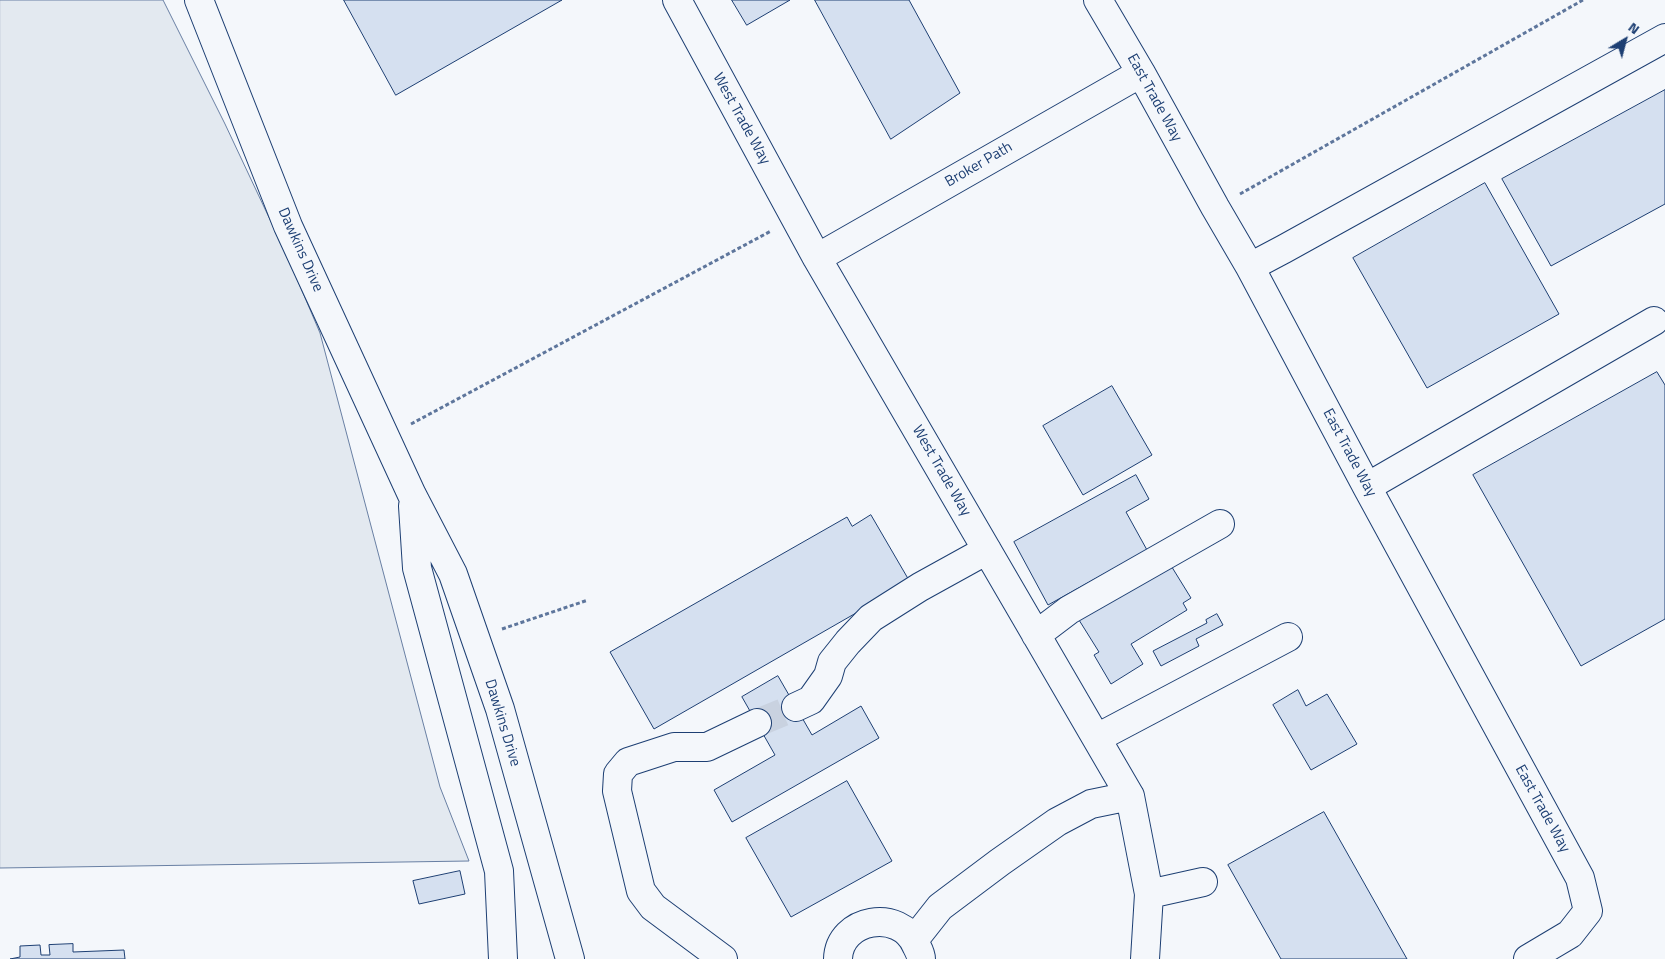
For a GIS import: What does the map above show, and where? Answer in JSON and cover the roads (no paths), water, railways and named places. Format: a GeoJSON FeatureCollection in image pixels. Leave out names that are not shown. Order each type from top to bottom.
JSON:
{"type":"FeatureCollection","features":[{"type":"Feature","properties":{"kind":"street","name":"Dawkins Drive"},"geometry":{"type":"LineString","coordinates":[[199,0],[288,226],[412,495],[454,574],[500,709],[570,959]]}},
{"type":"Feature","properties":{"kind":"street","name":"West Trade Way"},"geometry":{"type":"LineString","coordinates":[[677,0],[817,258],[1130,796],[1149,894],[1145,959]]}},
{"type":"Feature","properties":{"kind":"street","name":"East Trade Way"},"geometry":{"type":"LineString","coordinates":[[1098,0],[1250,267],[1367,487],[1580,878],[1588,911],[1570,934],[1528,959]]}},
{"type":"Feature","properties":{"kind":"street"},"geometry":{"type":"LineString","coordinates":[[1250,267],[1665,38]]}},
{"type":"Feature","properties":{"kind":"street","name":"Broker Path"},"geometry":{"type":"LineString","coordinates":[[817,258],[1141,73]]}},
{"type":"Feature","properties":{"kind":"street"},"geometry":{"type":"LineString","coordinates":[[1367,487],[1654,321]]}},
{"type":"Feature","properties":{"kind":"street","name":"Dawkins Drive"},"geometry":{"type":"LineString","coordinates":[[412,495],[417,568],[499,871],[503,959]]}},
{"type":"Feature","properties":{"kind":"street"},"geometry":{"type":"LineString","coordinates":[[1036,635],[1069,610],[1220,524]]}},
{"type":"Feature","properties":{"kind":"street"},"geometry":{"type":"LineString","coordinates":[[796,707],[811,700],[828,676],[832,662],[848,642],[872,618],[987,550]]}},
{"type":"Feature","properties":{"kind":"street"},"geometry":{"type":"LineString","coordinates":[[1097,738],[1288,637]]}},
{"type":"Feature","properties":{"kind":"street"},"geometry":{"type":"LineString","coordinates":[[723,959],[653,907],[641,890],[617,792],[618,774],[628,762],[674,747],[707,747],[757,723]]}},
{"type":"Feature","properties":{"kind":"street"},"geometry":{"type":"LineString","coordinates":[[838,959],[844,939],[856,928],[871,922],[888,922],[903,928],[917,949],[940,907],[1000,862],[1057,822],[1091,804],[1130,796]]}},
{"type":"Feature","properties":{"kind":"street"},"geometry":{"type":"LineString","coordinates":[[1149,894],[1203,882]]}},
{"type":"Feature","properties":{"kind":"tunnel"},"geometry":{"type":"LineString","coordinates":[[757,723],[796,707]]}}]}
